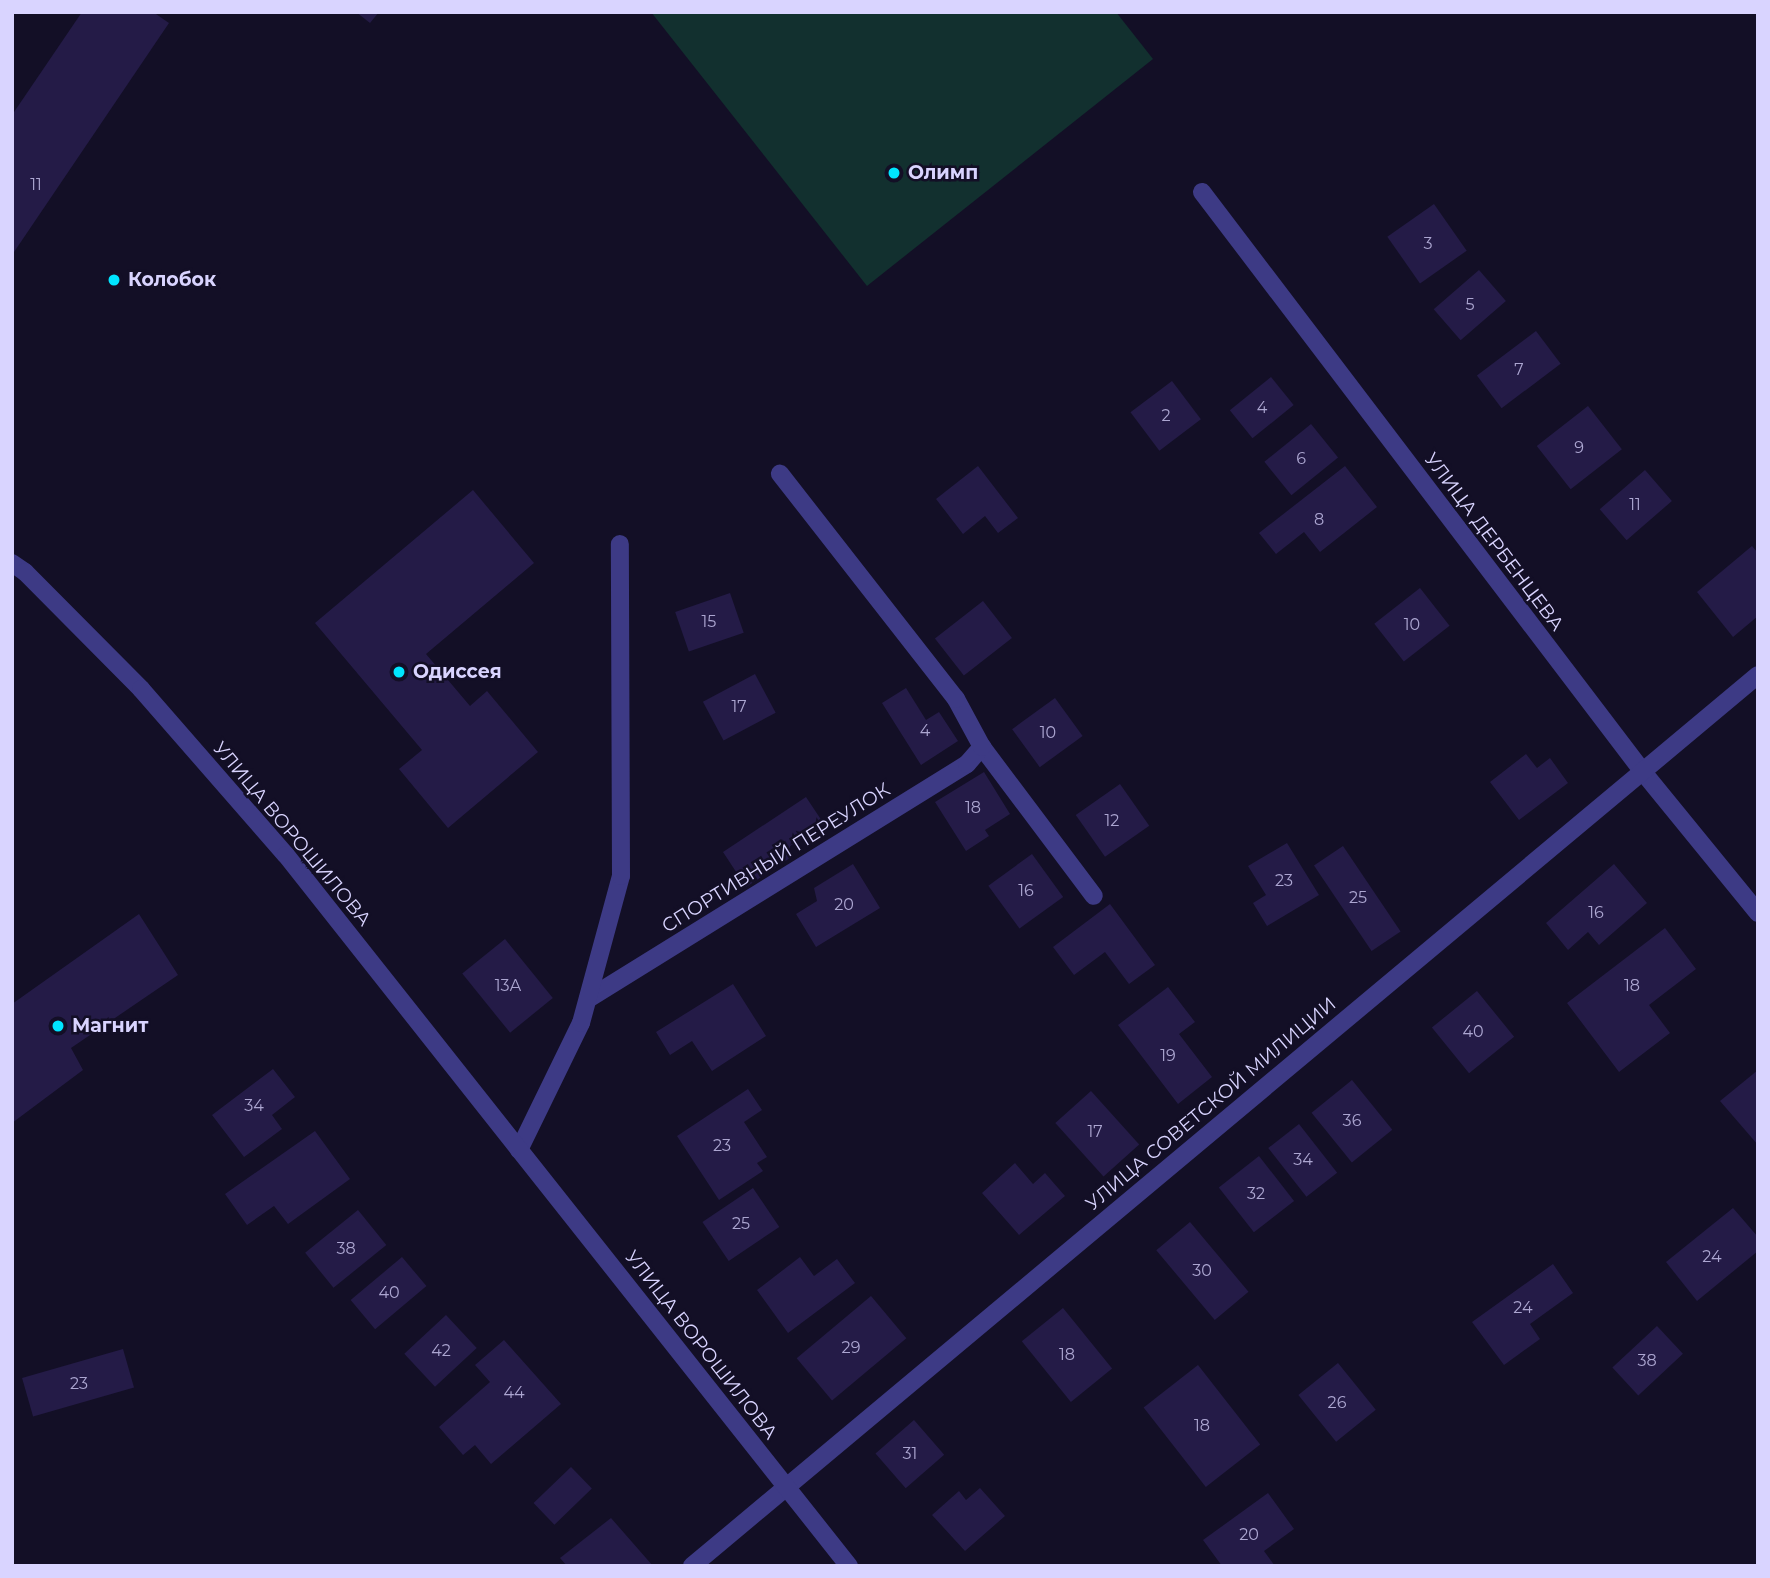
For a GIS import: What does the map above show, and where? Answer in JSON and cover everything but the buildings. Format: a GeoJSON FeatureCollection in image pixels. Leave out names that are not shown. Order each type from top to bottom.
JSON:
{"type":"FeatureCollection","features":[{"type":"Feature","properties":{"kind":"street","name":"УЛИЦА ДЕРБЕНЦЕВА"},"geometry":{"type":"LineString","coordinates":[[1202,191],[1643,772],[1758,914]]}},
{"type":"Feature","properties":{"kind":"street"},"geometry":{"type":"LineString","coordinates":[[780,474],[956,699],[982,747],[1094,896]]}},
{"type":"Feature","properties":{"kind":"street"},"geometry":{"type":"LineString","coordinates":[[519,1150],[581,1023],[621,876],[620,544]]}},
{"type":"Feature","properties":{"kind":"street","name":"УЛИЦА ВОРОШИЛОВА"},"geometry":{"type":"LineString","coordinates":[[12,563],[26,572],[141,689],[286,855],[849,1566]]}},
{"type":"Feature","properties":{"kind":"street","name":"УЛИЦА СОВЕТСКОЙ МИЛИЦИИ"},"geometry":{"type":"LineString","coordinates":[[692,1566],[785,1485],[1758,675]]}},
{"type":"Feature","properties":{"kind":"street","name":"СПОРТИВНЫЙ ПЕРЕУЛОК"},"geometry":{"type":"LineString","coordinates":[[587,999],[967,764],[982,747]]}},
{"type":"Feature","properties":{"kind":"green space","name":"Олимп"},"geometry":{"type":"Polygon","coordinates":[[[651,12],[1116,12],[1153,59],[867,286],[651,12]]]}},
{"type":"Feature","properties":{"kind":"place","name":"Олимп"},"geometry":{"type":"Point","coordinates":[894,173]}},
{"type":"Feature","properties":{"kind":"place","name":"Колобок"},"geometry":{"type":"Point","coordinates":[114,280]}},
{"type":"Feature","properties":{"kind":"place","name":"Одиссея"},"geometry":{"type":"Point","coordinates":[399,672]}},
{"type":"Feature","properties":{"kind":"place","name":"Магнит"},"geometry":{"type":"Point","coordinates":[58,1026]}}]}
